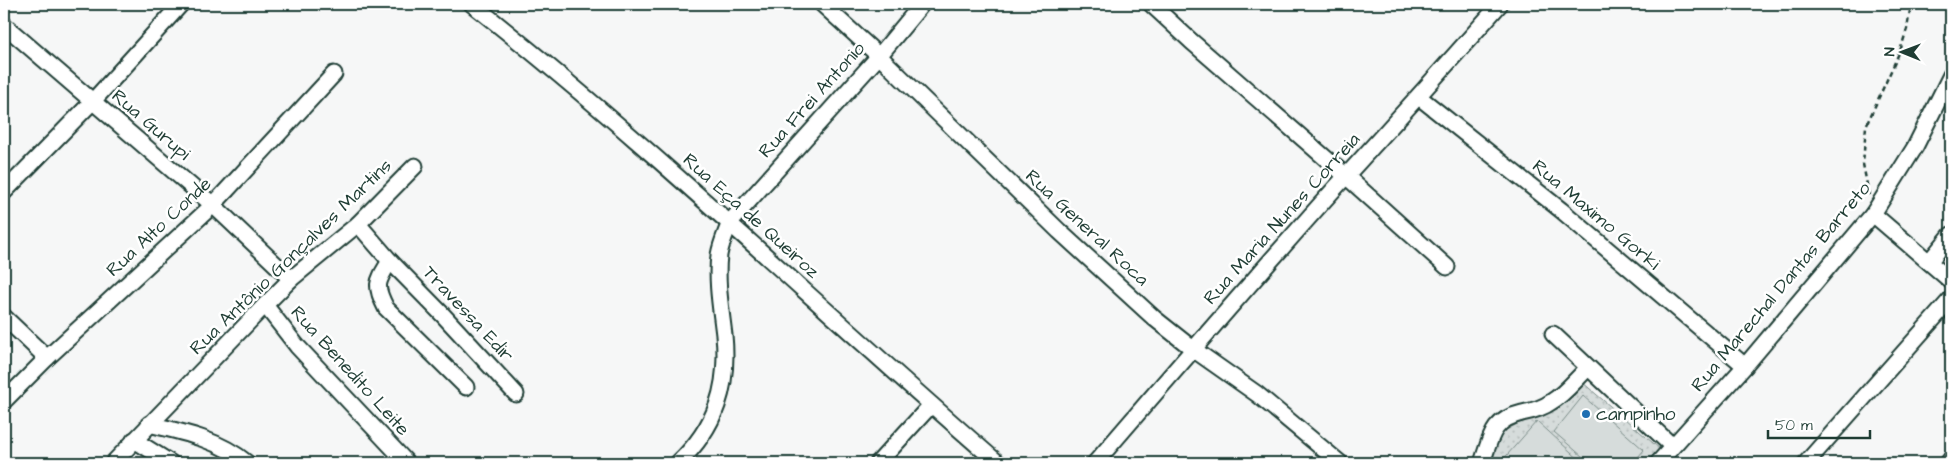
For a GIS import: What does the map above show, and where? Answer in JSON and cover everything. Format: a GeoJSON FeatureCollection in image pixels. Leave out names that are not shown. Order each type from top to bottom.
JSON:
{"type":"FeatureCollection","features":[{"type":"Feature","properties":{"kind":"street"},"geometry":{"type":"LineString","coordinates":[[4,192],[93,101],[181,4]]}},
{"type":"Feature","properties":{"kind":"street","name":"Rua Eça de Queiroz"},"geometry":{"type":"LineString","coordinates":[[472,4],[515,38],[730,222],[932,406],[998,463]]}},
{"type":"Feature","properties":{"kind":"street","name":"Rua General Roca"},"geometry":{"type":"LineString","coordinates":[[822,4],[1154,318],[1193,349],[1257,394],[1340,463]]}},
{"type":"Feature","properties":{"kind":"street","name":"Rua Frei Antonio"},"geometry":{"type":"LineString","coordinates":[[730,222],[922,4]]}},
{"type":"Feature","properties":{"kind":"street"},"geometry":{"type":"LineString","coordinates":[[1151,4],[1447,267]]}},
{"type":"Feature","properties":{"kind":"street","name":"Rua Maria Nunes Correia"},"geometry":{"type":"LineString","coordinates":[[1095,463],[1193,349],[1500,4]]}},
{"type":"Feature","properties":{"kind":"street","name":"Rua Gurupi"},"geometry":{"type":"LineString","coordinates":[[4,25],[213,205],[291,279]]}},
{"type":"Feature","properties":{"kind":"street","name":"Rua Alto Conde"},"geometry":{"type":"LineString","coordinates":[[4,401],[47,358],[213,205],[334,74]]}},
{"type":"Feature","properties":{"kind":"street","name":"Rua Marechal Dantas Barreto"},"geometry":{"type":"LineString","coordinates":[[1661,462],[1672,446],[1744,366],[1873,214],[1915,148],[1951,75]]}},
{"type":"Feature","properties":{"kind":"street","name":"Rua Maximo Gorki"},"geometry":{"type":"LineString","coordinates":[[1419,97],[1561,210],[1744,366]]}},
{"type":"Feature","properties":{"kind":"street","name":"Rua Antônio Gonçalves Martins"},"geometry":{"type":"LineString","coordinates":[[113,463],[291,279],[358,224],[414,166]]}},
{"type":"Feature","properties":{"kind":"street"},"geometry":{"type":"LineString","coordinates":[[1873,214],[1951,281]]}},
{"type":"Feature","properties":{"kind":"street"},"geometry":{"type":"LineString","coordinates":[[678,463],[698,441],[713,418],[722,394],[725,354],[718,284],[719,255],[730,222]]}},
{"type":"Feature","properties":{"kind":"street","name":"Travessa Edir"},"geometry":{"type":"LineString","coordinates":[[358,224],[390,261],[516,394]]}},
{"type":"Feature","properties":{"kind":"street"},"geometry":{"type":"LineString","coordinates":[[1929,262],[1951,235]]}},
{"type":"Feature","properties":{"kind":"street"},"geometry":{"type":"LineString","coordinates":[[390,261],[379,278],[378,292],[386,308],[466,387]]}},
{"type":"Feature","properties":{"kind":"street"},"geometry":{"type":"LineString","coordinates":[[1806,463],[1951,298]]}},
{"type":"Feature","properties":{"kind":"street","name":"Rua Benedito Leite"},"geometry":{"type":"LineString","coordinates":[[265,305],[297,346],[407,463]]}},
{"type":"Feature","properties":{"kind":"street"},"geometry":{"type":"LineString","coordinates":[[4,317],[47,358]]}},
{"type":"Feature","properties":{"kind":"street"},"geometry":{"type":"LineString","coordinates":[[1553,334],[1672,446]]}},
{"type":"Feature","properties":{"kind":"street"},"geometry":{"type":"LineString","coordinates":[[1482,463],[1492,434],[1500,422],[1509,416],[1551,403],[1588,368]]}},
{"type":"Feature","properties":{"kind":"street"},"geometry":{"type":"LineString","coordinates":[[878,463],[932,406]]}},
{"type":"Feature","properties":{"kind":"street"},"geometry":{"type":"LineString","coordinates":[[149,424],[189,434],[214,443],[238,455],[247,463]]}},
{"type":"Feature","properties":{"kind":"street"},"geometry":{"type":"LineString","coordinates":[[134,440],[171,463]]}},
{"type":"Feature","properties":{"kind":"street"},"geometry":{"type":"LineString","coordinates":[[1948,463],[1951,459]]}},
{"type":"Feature","properties":{"kind":"path"},"geometry":{"type":"LineString","coordinates":[[1873,214],[1862,164],[1866,126],[1900,51],[1907,29],[1911,4]]}},
{"type":"Feature","properties":{"kind":"shaded area"},"geometry":{"type":"Polygon","coordinates":[[[1582,382],[1660,449],[1647,463],[1486,463],[1497,435],[1519,423],[1540,415],[1582,382]]]}},
{"type":"Feature","properties":{"kind":"shaded area","name":"campinho"},"geometry":{"type":"Polygon","coordinates":[[[1583,396],[1644,450],[1633,463],[1590,463],[1554,432],[1583,396]]]}},
{"type":"Feature","properties":{"kind":"shaded area"},"geometry":{"type":"Polygon","coordinates":[[[1537,421],[1583,463],[1500,463],[1537,421]]]}},
{"type":"Feature","properties":{"kind":"place","name":"campinho"},"geometry":{"type":"Point","coordinates":[1586,414]}}]}
